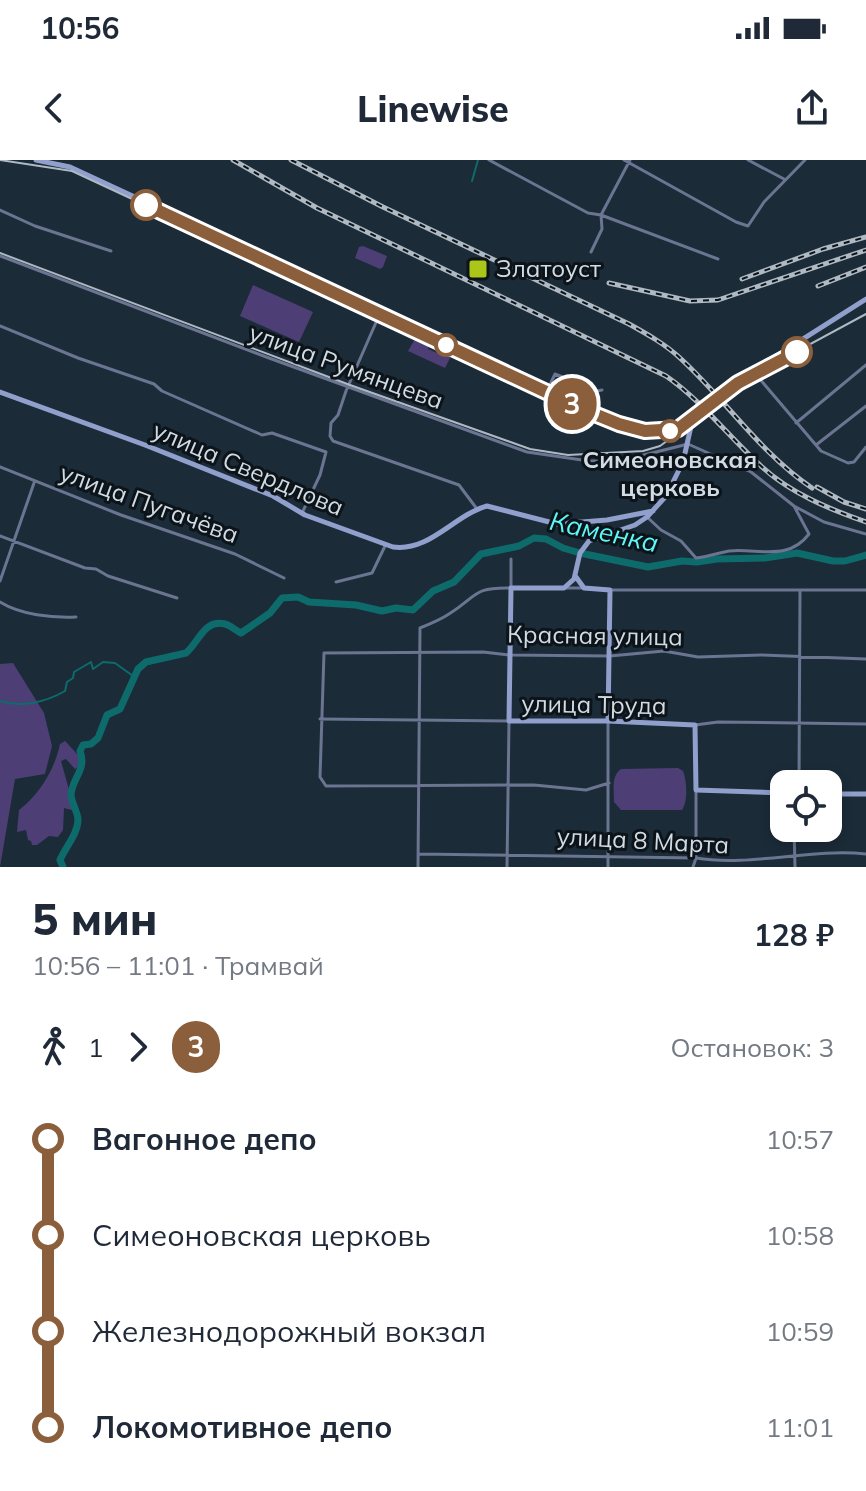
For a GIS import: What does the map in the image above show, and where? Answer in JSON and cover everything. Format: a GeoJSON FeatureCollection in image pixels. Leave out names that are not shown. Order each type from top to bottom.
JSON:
{"type":"FeatureCollection","features":[{"type":"Feature","properties":{"kind":"street"},"geometry":{"type":"LineString","coordinates":[[36,160],[70,167],[605,415],[649,428],[672,427],[690,417],[732,384],[866,299]]}},
{"type":"Feature","properties":{"kind":"street"},"geometry":{"type":"LineString","coordinates":[[489,160],[588,213],[601,215],[718,259]]}},
{"type":"Feature","properties":{"kind":"street"},"geometry":{"type":"LineString","coordinates":[[624,160],[748,226],[784,179],[805,160]]}},
{"type":"Feature","properties":{"kind":"street"},"geometry":{"type":"LineString","coordinates":[[748,160],[784,179]]}},
{"type":"Feature","properties":{"kind":"street"},"geometry":{"type":"LineString","coordinates":[[591,252],[602,229],[601,215],[630,161]]}},
{"type":"Feature","properties":{"kind":"street"},"geometry":{"type":"LineString","coordinates":[[0,210],[35,226],[111,251]]}},
{"type":"Feature","properties":{"kind":"street","name":"улица Румянцева"},"geometry":{"type":"LineString","coordinates":[[0,256],[348,388],[502,444],[542,455],[609,461],[688,444]]}},
{"type":"Feature","properties":{"kind":"street"},"geometry":{"type":"LineString","coordinates":[[381,311],[338,415],[331,423],[330,436],[333,441],[459,485],[477,509],[497,508],[557,524],[607,520],[654,511]]}},
{"type":"Feature","properties":{"kind":"street"},"geometry":{"type":"LineString","coordinates":[[0,326],[78,358],[154,384],[162,391],[262,435],[272,433],[326,452],[320,475],[302,513]]}},
{"type":"Feature","properties":{"kind":"street"},"geometry":{"type":"LineString","coordinates":[[796,423],[866,365]]}},
{"type":"Feature","properties":{"kind":"street"},"geometry":{"type":"LineString","coordinates":[[753,371],[826,454],[848,463],[854,462],[866,447]]}},
{"type":"Feature","properties":{"kind":"street"},"geometry":{"type":"LineString","coordinates":[[548,389],[555,374],[597,391],[602,390]]}},
{"type":"Feature","properties":{"kind":"street","name":"улица Свердлова"},"geometry":{"type":"LineString","coordinates":[[0,392],[273,496],[302,513],[402,548],[413,546],[477,509]]}},
{"type":"Feature","properties":{"kind":"street"},"geometry":{"type":"LineString","coordinates":[[816,445],[866,406]]}},
{"type":"Feature","properties":{"kind":"street"},"geometry":{"type":"LineString","coordinates":[[564,588],[575,576],[584,546],[595,538],[635,525],[654,511],[666,496],[688,444],[690,417]]}},
{"type":"Feature","properties":{"kind":"street"},"geometry":{"type":"LineString","coordinates":[[688,444],[743,467],[794,506],[824,522],[866,534]]}},
{"type":"Feature","properties":{"kind":"street","name":"улица Пугачёва"},"geometry":{"type":"LineString","coordinates":[[0,467],[121,515],[235,554],[284,578]]}},
{"type":"Feature","properties":{"kind":"street"},"geometry":{"type":"LineString","coordinates":[[0,581],[35,481]]}},
{"type":"Feature","properties":{"kind":"street"},"geometry":{"type":"LineString","coordinates":[[647,517],[661,530],[681,541],[696,558],[725,552],[775,553],[790,550],[809,534],[794,506]]}},
{"type":"Feature","properties":{"kind":"street"},"geometry":{"type":"LineString","coordinates":[[0,536],[177,598]]}},
{"type":"Feature","properties":{"kind":"street"},"geometry":{"type":"LineString","coordinates":[[336,582],[372,573],[386,544]]}},
{"type":"Feature","properties":{"kind":"street"},"geometry":{"type":"LineString","coordinates":[[507,867],[511,559]]}},
{"type":"Feature","properties":{"kind":"street"},"geometry":{"type":"LineString","coordinates":[[575,576],[584,588]]}},
{"type":"Feature","properties":{"kind":"street"},"geometry":{"type":"LineString","coordinates":[[418,867],[420,628],[451,614],[476,592],[493,587],[866,590]]}},
{"type":"Feature","properties":{"kind":"street"},"geometry":{"type":"LineString","coordinates":[[608,867],[610,590]]}},
{"type":"Feature","properties":{"kind":"street"},"geometry":{"type":"LineString","coordinates":[[799,770],[800,590]]}},
{"type":"Feature","properties":{"kind":"street"},"geometry":{"type":"LineString","coordinates":[[0,602],[8,607],[55,618],[76,617]]}},
{"type":"Feature","properties":{"kind":"street","name":"Красная улица"},"geometry":{"type":"LineString","coordinates":[[320,719],[324,653],[483,652],[610,656],[664,651],[698,657],[725,654],[866,659]]}},
{"type":"Feature","properties":{"kind":"street"},"geometry":{"type":"LineString","coordinates":[[320,719],[320,777],[326,786],[510,785],[586,790],[609,783]]}},
{"type":"Feature","properties":{"kind":"street","name":"улица Труда"},"geometry":{"type":"LineString","coordinates":[[320,719],[608,721],[695,725],[718,722],[866,724]]}},
{"type":"Feature","properties":{"kind":"street"},"geometry":{"type":"LineString","coordinates":[[693,867],[696,858],[695,725]]}},
{"type":"Feature","properties":{"kind":"street"},"geometry":{"type":"LineString","coordinates":[[696,790],[770,793]]}},
{"type":"Feature","properties":{"kind":"street"},"geometry":{"type":"LineString","coordinates":[[842,794],[866,794]]}},
{"type":"Feature","properties":{"kind":"street"},"geometry":{"type":"LineString","coordinates":[[794,842],[795,867]]}},
{"type":"Feature","properties":{"kind":"street","name":"улица 8 Марта"},"geometry":{"type":"LineString","coordinates":[[418,854],[609,855],[696,858],[716,863],[795,859],[845,852],[866,854]]}},
{"type":"Feature","properties":{"kind":"shaded area"},"geometry":{"type":"Polygon","coordinates":[[[359,247],[387,256],[383,267],[380,269],[355,258],[359,247]]]}},
{"type":"Feature","properties":{"kind":"shaded area"},"geometry":{"type":"Polygon","coordinates":[[[253,285],[313,312],[299,342],[240,316],[253,285]]]}},
{"type":"Feature","properties":{"kind":"shaded area"},"geometry":{"type":"Polygon","coordinates":[[[415,339],[429,343],[428,349],[437,353],[441,349],[452,354],[445,368],[408,351],[415,339]]]}},
{"type":"Feature","properties":{"kind":"shaded area"},"geometry":{"type":"Polygon","coordinates":[[[13,663],[44,713],[52,746],[45,774],[15,779],[0,867],[0,664],[13,663]]]}},
{"type":"Feature","properties":{"kind":"shaded area"},"geometry":{"type":"Polygon","coordinates":[[[65,741],[80,757],[79,766],[75,769],[66,759],[61,761],[75,811],[64,808],[63,830],[58,837],[49,836],[32,845],[26,830],[17,832],[19,810],[45,781],[60,744],[65,741]]]}},
{"type":"Feature","properties":{"kind":"shaded area"},"geometry":{"type":"Polygon","coordinates":[[[678,768],[683,771],[686,785],[682,810],[621,810],[614,802],[614,779],[621,769],[678,768]]]}},
{"type":"Feature","properties":{"kind":"waterway"},"geometry":{"type":"LineString","coordinates":[[472,181],[478,160]]}},
{"type":"Feature","properties":{"kind":"waterway","name":"Каменка"},"geometry":{"type":"LineString","coordinates":[[63,867],[60,860],[77,824],[71,794],[81,768],[80,751],[83,745],[91,744],[98,738],[107,715],[120,709],[138,669],[146,662],[186,653],[202,632],[212,625],[229,625],[241,633],[270,613],[282,598],[298,597],[309,602],[356,605],[382,611],[396,608],[413,610],[433,591],[454,582],[481,554],[519,546],[534,538],[546,539],[580,553],[648,567],[682,561],[765,558],[797,553],[833,561],[866,555]]}},
{"type":"Feature","properties":{"kind":"waterway"},"geometry":{"type":"LineString","coordinates":[[0,701],[25,704],[58,695],[65,691],[74,672],[91,662],[93,669],[103,662],[115,663],[133,676]]}},
{"type":"Feature","properties":{"kind":"tram line"},"geometry":{"type":"LineString","coordinates":[[0,160],[72,171],[587,411],[645,431],[678,429],[738,383],[866,314]]}},
{"type":"Feature","properties":{"kind":"tram line","name":"3"},"geometry":{"type":"LineString","coordinates":[[146,205],[604,419],[645,431],[678,429],[738,383],[797,352]]}},
{"type":"Feature","properties":{"kind":"tram line"},"geometry":{"type":"LineString","coordinates":[[0,253],[350,385],[530,449],[568,455],[643,451],[660,446],[682,430]]}},
{"type":"Feature","properties":{"kind":"railway"},"geometry":{"type":"LineString","coordinates":[[233,160],[317,208],[666,376],[691,396],[772,476],[810,499],[866,522]]}},
{"type":"Feature","properties":{"kind":"railway"},"geometry":{"type":"LineString","coordinates":[[291,160],[629,324],[656,340],[697,374],[776,459],[812,488]]}},
{"type":"Feature","properties":{"kind":"railway"},"geometry":{"type":"LineString","coordinates":[[742,279],[823,249],[866,237]]}},
{"type":"Feature","properties":{"kind":"railway"},"geometry":{"type":"LineString","coordinates":[[609,283],[690,301],[718,300],[866,250]]}},
{"type":"Feature","properties":{"kind":"railway"},"geometry":{"type":"LineString","coordinates":[[818,286],[866,267]]}},
{"type":"Feature","properties":{"kind":"railway"},"geometry":{"type":"LineString","coordinates":[[817,487],[844,502],[866,509]]}},
{"type":"Feature","properties":{"kind":"place","name":"Златоуст"},"geometry":{"type":"Point","coordinates":[478,269]}},
{"type":"Feature","properties":{"kind":"place","name":"Симеоновская церковь"},"geometry":{"type":"Point","coordinates":[670,431]}}]}
